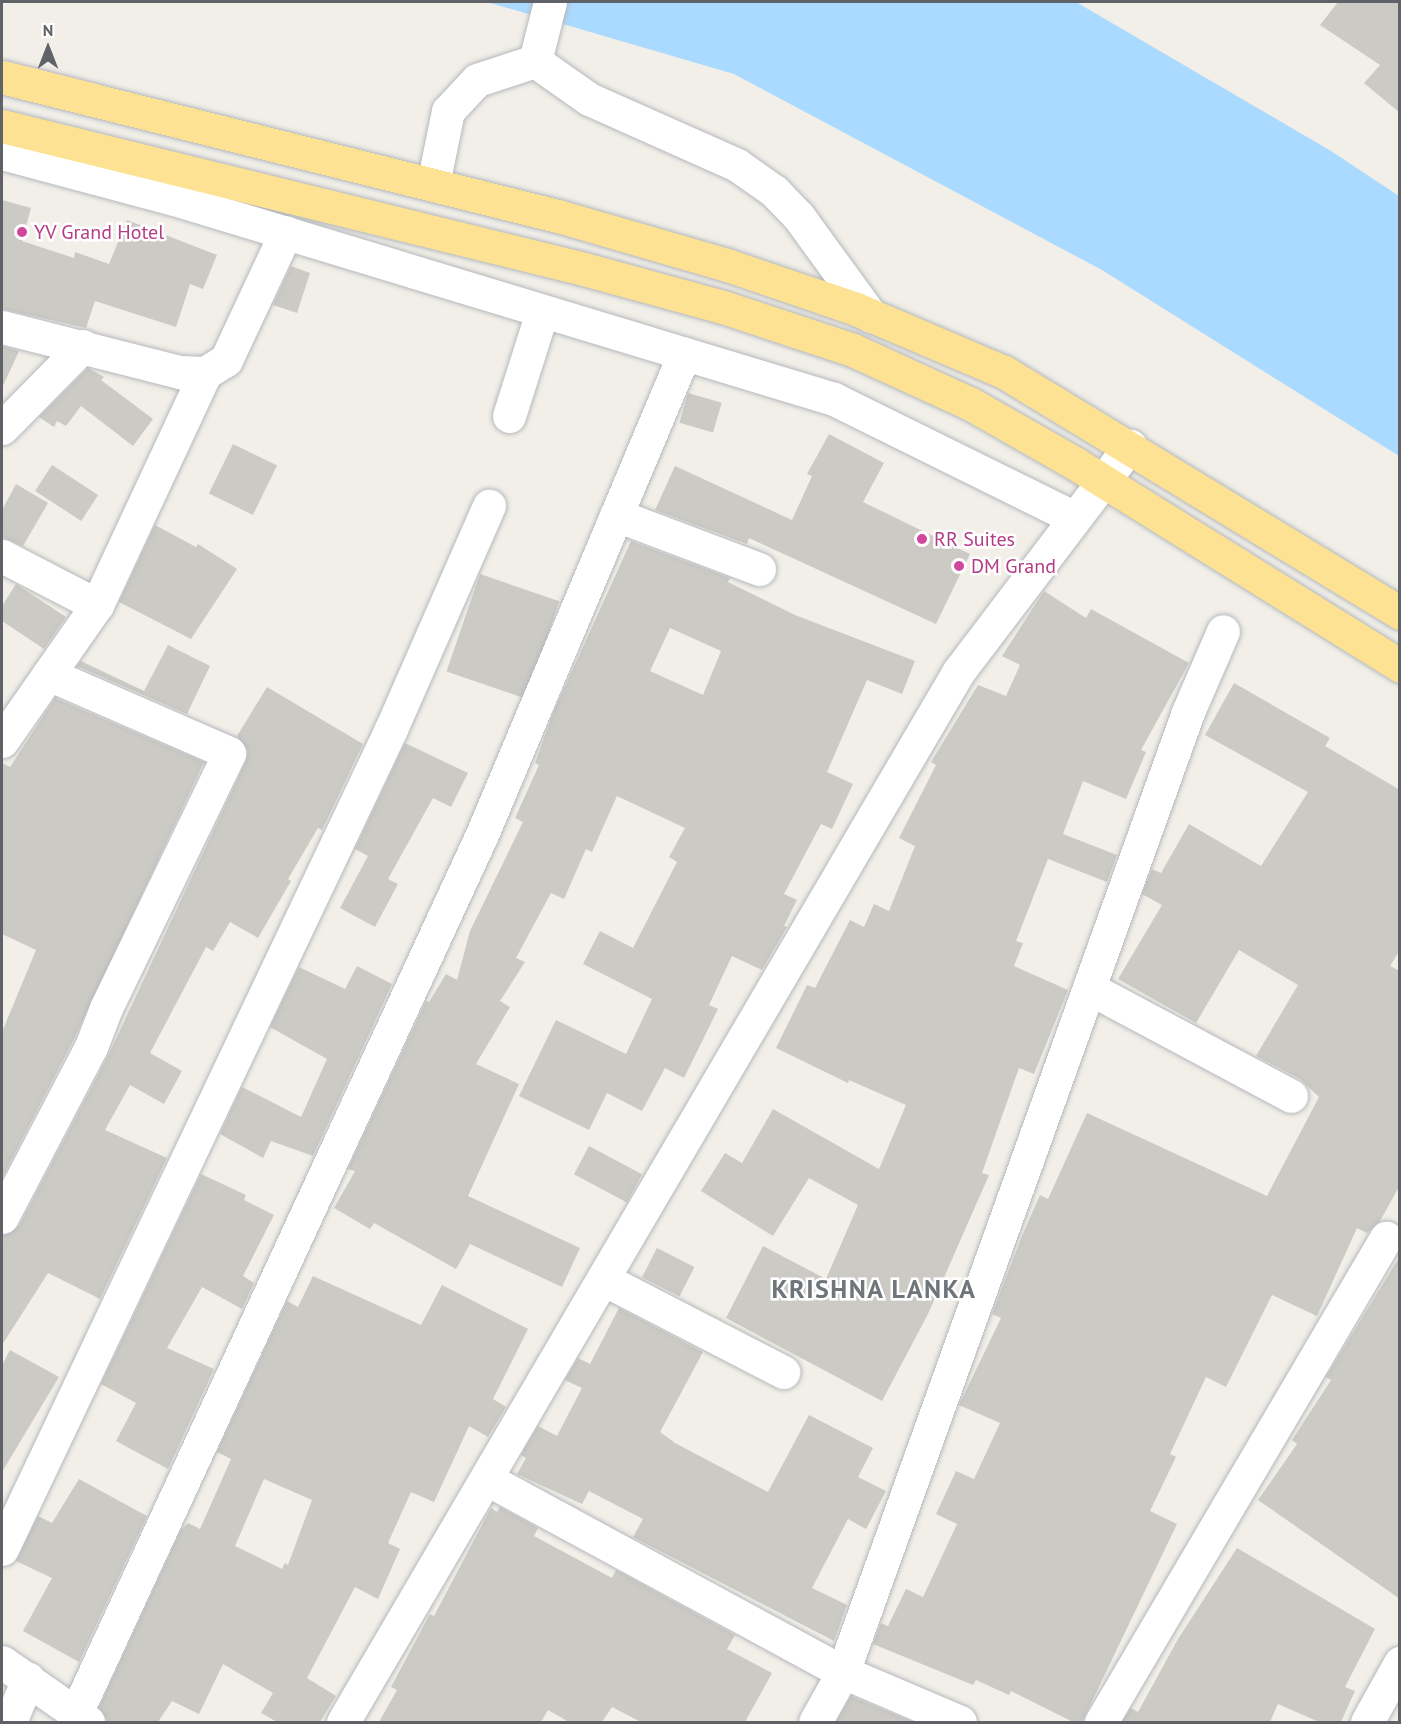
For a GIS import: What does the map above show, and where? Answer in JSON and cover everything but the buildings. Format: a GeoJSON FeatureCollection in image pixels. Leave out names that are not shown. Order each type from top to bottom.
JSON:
{"type":"FeatureCollection","features":[{"type":"Feature","properties":{"kind":"highway"},"geometry":{"type":"LineString","coordinates":[[2,77],[433,184],[718,263],[872,316],[1004,372],[1130,446],[1400,613]]}},
{"type":"Feature","properties":{"kind":"highway"},"geometry":{"type":"LineString","coordinates":[[2,126],[584,269],[723,307],[853,350],[960,399],[1101,480],[1400,666]]}},
{"type":"Feature","properties":{"kind":"street"},"geometry":{"type":"LineString","coordinates":[[535,61],[546,14]]}},
{"type":"Feature","properties":{"kind":"street"},"geometry":{"type":"LineString","coordinates":[[433,184],[444,125],[460,94],[498,70],[535,61],[589,99],[736,165],[774,191],[799,217],[872,316]]}},
{"type":"Feature","properties":{"kind":"street"},"geometry":{"type":"LineString","coordinates":[[2,153],[286,232],[834,399],[1073,517]]}},
{"type":"Feature","properties":{"kind":"street"},"geometry":{"type":"LineString","coordinates":[[2,741],[97,604],[205,373],[226,360],[286,232]]}},
{"type":"Feature","properties":{"kind":"street"},"geometry":{"type":"LineString","coordinates":[[509,416],[543,312]]}},
{"type":"Feature","properties":{"kind":"street"},"geometry":{"type":"LineString","coordinates":[[2,327],[180,372],[205,373]]}},
{"type":"Feature","properties":{"kind":"street"},"geometry":{"type":"LineString","coordinates":[[2,428],[83,346]]}},
{"type":"Feature","properties":{"kind":"street"},"geometry":{"type":"LineString","coordinates":[[10,1722],[15,1671],[82,1718],[483,832],[684,354]]}},
{"type":"Feature","properties":{"kind":"street"},"geometry":{"type":"LineString","coordinates":[[343,1722],[959,671],[1101,480],[1130,446]]}},
{"type":"Feature","properties":{"kind":"street"},"geometry":{"type":"LineString","coordinates":[[2,1549],[391,729],[489,506]]}},
{"type":"Feature","properties":{"kind":"street"},"geometry":{"type":"LineString","coordinates":[[616,515],[759,569]]}},
{"type":"Feature","properties":{"kind":"street"},"geometry":{"type":"LineString","coordinates":[[2,556],[97,604]]}},
{"type":"Feature","properties":{"kind":"street"},"geometry":{"type":"LineString","coordinates":[[815,1722],[843,1672],[1188,712],[1223,632]]}},
{"type":"Feature","properties":{"kind":"street"},"geometry":{"type":"LineString","coordinates":[[2,1217],[91,1047],[105,1008],[229,753],[48,674]]}},
{"type":"Feature","properties":{"kind":"street"},"geometry":{"type":"LineString","coordinates":[[1089,988],[1291,1096]]}},
{"type":"Feature","properties":{"kind":"street"},"geometry":{"type":"LineString","coordinates":[[1101,1722],[1395,1234]]}},
{"type":"Feature","properties":{"kind":"street"},"geometry":{"type":"LineString","coordinates":[[603,1279],[783,1372]]}},
{"type":"Feature","properties":{"kind":"street"},"geometry":{"type":"LineString","coordinates":[[487,1479],[843,1672],[960,1722]]}},
{"type":"Feature","properties":{"kind":"street"},"geometry":{"type":"LineString","coordinates":[[1367,1722],[1400,1663]]}},
{"type":"Feature","properties":{"kind":"water"},"geometry":{"type":"Polygon","coordinates":[[[487,2],[1076,2],[1331,151],[1399,196],[1399,456],[1102,270],[734,74],[487,2]]]}},
{"type":"Feature","properties":{"kind":"place","name":"YV Grand Hotel"},"geometry":{"type":"Point","coordinates":[22,232]}},
{"type":"Feature","properties":{"kind":"place","name":"RR Suites"},"geometry":{"type":"Point","coordinates":[922,539]}},
{"type":"Feature","properties":{"kind":"place","name":"DM Grand"},"geometry":{"type":"Point","coordinates":[959,566]}},
{"type":"Feature","properties":{"kind":"district","name":"KRISHNA LANKA"},"geometry":{"type":"Point","coordinates":[874,1289]}}]}
